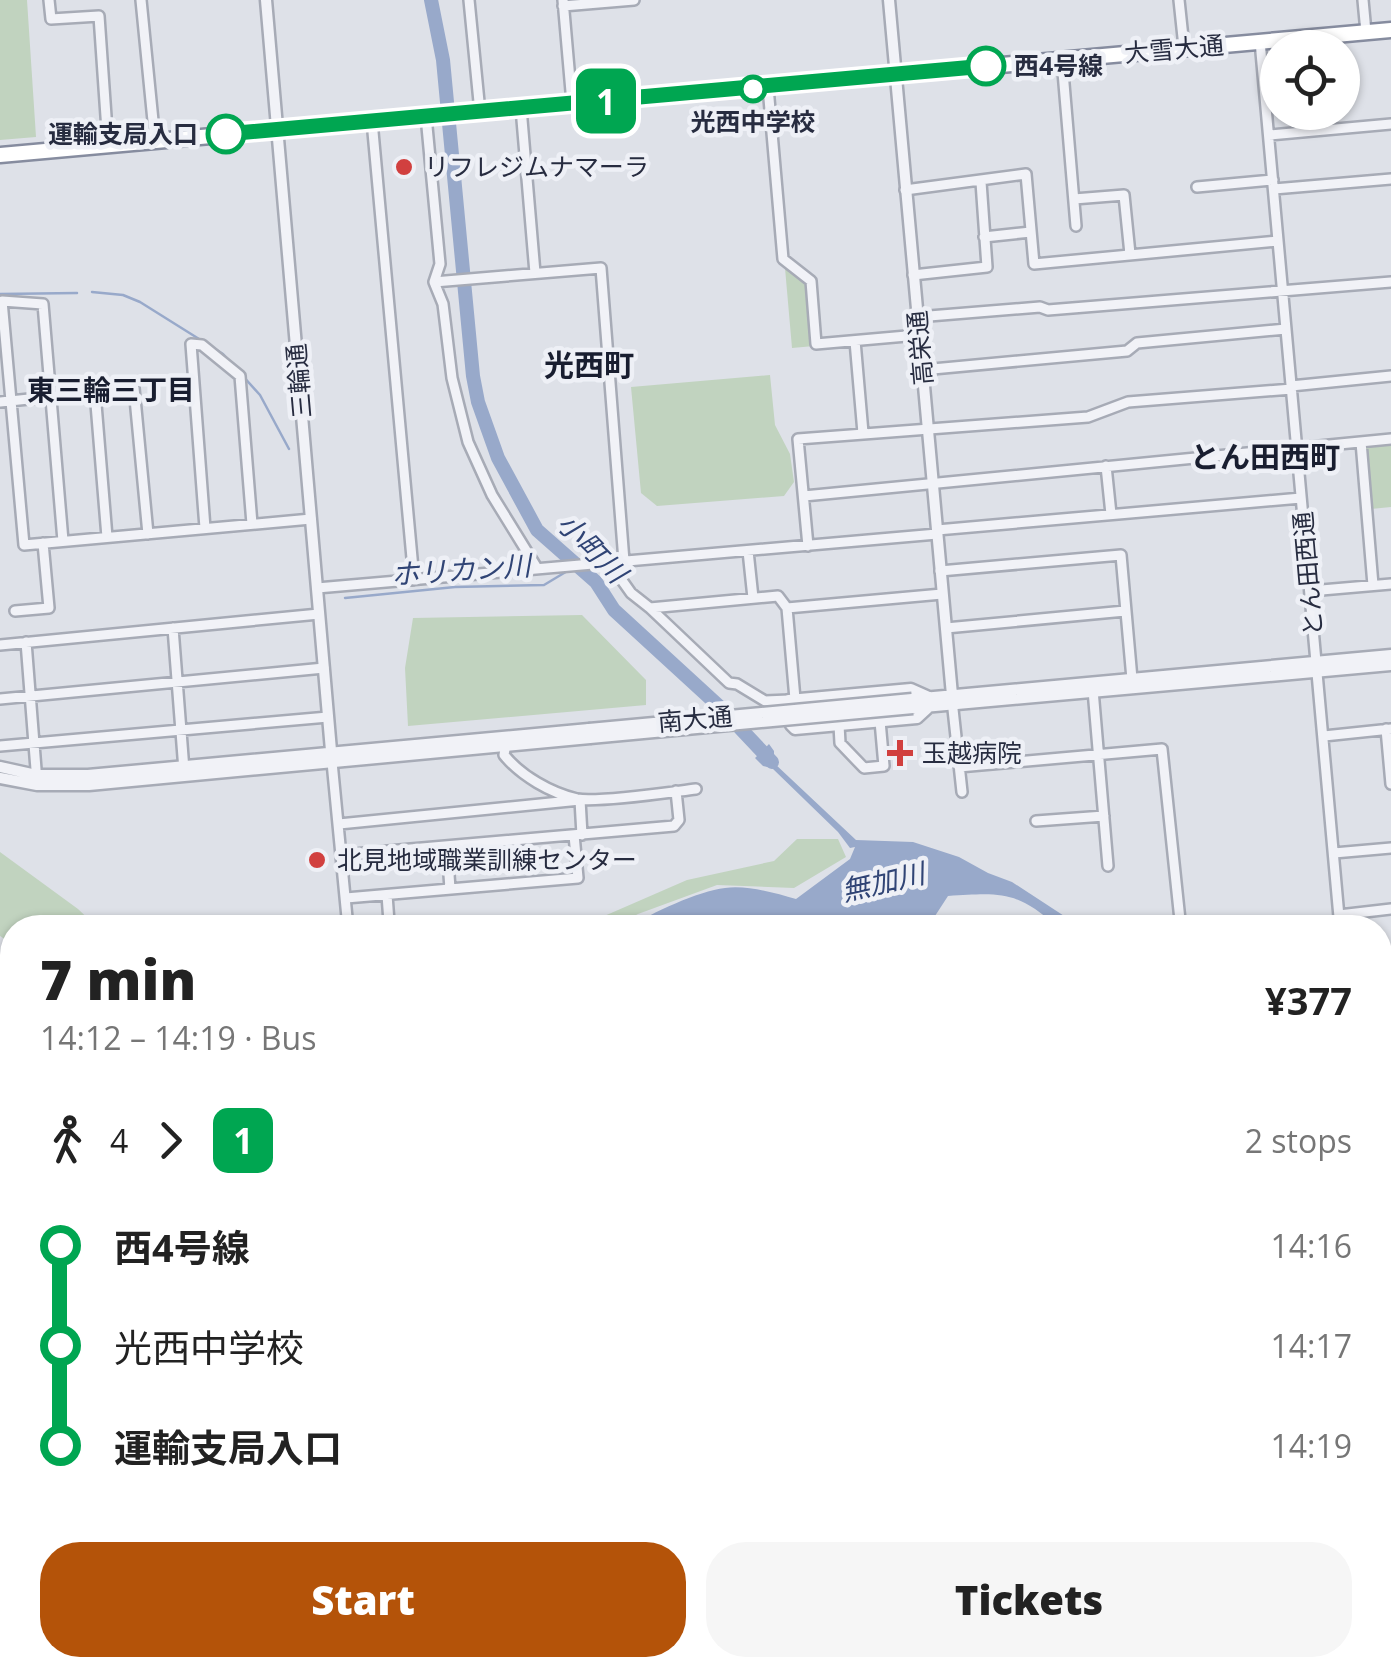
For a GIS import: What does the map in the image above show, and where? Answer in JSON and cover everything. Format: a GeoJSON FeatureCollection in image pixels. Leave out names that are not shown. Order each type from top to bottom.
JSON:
{"type":"FeatureCollection","features":[{"type":"Feature","properties":{"kind":"main road","name":"大雪大通"},"geometry":{"type":"LineString","coordinates":[[1360,33],[1391,30]]}},
{"type":"Feature","properties":{"kind":"main road","name":"大雪大通"},"geometry":{"type":"LineString","coordinates":[[0,155],[1260,41]]}},
{"type":"Feature","properties":{"kind":"street"},"geometry":{"type":"LineString","coordinates":[[49,0],[51,19],[99,16],[108,145]]}},
{"type":"Feature","properties":{"kind":"street"},"geometry":{"type":"LineString","coordinates":[[141,0],[155,141]]}},
{"type":"Feature","properties":{"kind":"street","name":"三輪通"},"geometry":{"type":"LineString","coordinates":[[266,0],[332,757]]}},
{"type":"Feature","properties":{"kind":"street"},"geometry":{"type":"LineString","coordinates":[[469,0],[472,112]]}},
{"type":"Feature","properties":{"kind":"street"},"geometry":{"type":"LineString","coordinates":[[572,104],[563,3],[634,0]]}},
{"type":"Feature","properties":{"kind":"street","name":"高栄通"},"geometry":{"type":"LineString","coordinates":[[889,0],[952,699]]}},
{"type":"Feature","properties":{"kind":"street"},"geometry":{"type":"LineString","coordinates":[[1179,0],[1184,47]]}},
{"type":"Feature","properties":{"kind":"street"},"geometry":{"type":"LineString","coordinates":[[1364,0],[1366,32]]}},
{"type":"Feature","properties":{"kind":"street"},"geometry":{"type":"LineString","coordinates":[[1062,60],[1076,226]]}},
{"type":"Feature","properties":{"kind":"street"},"geometry":{"type":"LineString","coordinates":[[768,88],[783,259],[811,281],[816,344],[918,334]]}},
{"type":"Feature","properties":{"kind":"street"},"geometry":{"type":"LineString","coordinates":[[521,108],[535,274]]}},
{"type":"Feature","properties":{"kind":"street"},"geometry":{"type":"LineString","coordinates":[[431,116],[438,282],[452,378],[468,442],[492,494],[542,567]]}},
{"type":"Feature","properties":{"kind":"street"},"geometry":{"type":"LineString","coordinates":[[372,121],[414,580]]}},
{"type":"Feature","properties":{"kind":"street"},"geometry":{"type":"LineString","coordinates":[[1269,135],[1391,124]]}},
{"type":"Feature","properties":{"kind":"street","name":"とん田西通"},"geometry":{"type":"LineString","coordinates":[[1269,130],[1339,915]]}},
{"type":"Feature","properties":{"kind":"street"},"geometry":{"type":"LineString","coordinates":[[905,190],[1026,174],[1034,264],[1278,241]]}},
{"type":"Feature","properties":{"kind":"street"},"geometry":{"type":"LineString","coordinates":[[1198,187],[1391,179]]}},
{"type":"Feature","properties":{"kind":"street"},"geometry":{"type":"LineString","coordinates":[[913,275],[988,267],[981,182]]}},
{"type":"Feature","properties":{"kind":"street"},"geometry":{"type":"LineString","coordinates":[[1074,200],[1124,196],[1130,254]]}},
{"type":"Feature","properties":{"kind":"street"},"geometry":{"type":"LineString","coordinates":[[984,237],[1031,232]]}},
{"type":"Feature","properties":{"kind":"street"},"geometry":{"type":"LineString","coordinates":[[438,282],[601,268],[624,561]]}},
{"type":"Feature","properties":{"kind":"street"},"geometry":{"type":"LineString","coordinates":[[917,316],[1040,307],[1048,310],[1391,282]]}},
{"type":"Feature","properties":{"kind":"street"},"geometry":{"type":"LineString","coordinates":[[63,541],[43,304],[2,302],[6,401],[24,545],[311,519]]}},
{"type":"Feature","properties":{"kind":"street"},"geometry":{"type":"LineString","coordinates":[[922,370],[1127,351],[1137,343],[1286,329]]}},
{"type":"Feature","properties":{"kind":"street"},"geometry":{"type":"LineString","coordinates":[[856,340],[863,433]]}},
{"type":"Feature","properties":{"kind":"street"},"geometry":{"type":"LineString","coordinates":[[206,528],[191,344],[202,345],[240,376],[252,524]]}},
{"type":"Feature","properties":{"kind":"street"},"geometry":{"type":"LineString","coordinates":[[808,546],[798,439],[1088,417],[1128,402],[1391,376]]}},
{"type":"Feature","properties":{"kind":"street"},"geometry":{"type":"LineString","coordinates":[[6,401],[134,388],[148,534]]}},
{"type":"Feature","properties":{"kind":"street"},"geometry":{"type":"LineString","coordinates":[[95,392],[106,537]]}},
{"type":"Feature","properties":{"kind":"street"},"geometry":{"type":"LineString","coordinates":[[804,496],[1391,440]]}},
{"type":"Feature","properties":{"kind":"street"},"geometry":{"type":"LineString","coordinates":[[1360,442],[1374,585]]}},
{"type":"Feature","properties":{"kind":"street"},"geometry":{"type":"LineString","coordinates":[[1106,466],[1111,514]]}},
{"type":"Feature","properties":{"kind":"street"},"geometry":{"type":"LineString","coordinates":[[317,588],[1301,498]]}},
{"type":"Feature","properties":{"kind":"street"},"geometry":{"type":"LineString","coordinates":[[15,612],[49,608],[44,543]]}},
{"type":"Feature","properties":{"kind":"street"},"geometry":{"type":"LineString","coordinates":[[748,551],[753,598]]}},
{"type":"Feature","properties":{"kind":"street"},"geometry":{"type":"LineString","coordinates":[[940,571],[1120,555],[1132,679]]}},
{"type":"Feature","properties":{"kind":"street"},"geometry":{"type":"LineString","coordinates":[[605,562],[631,593],[729,683],[738,684],[765,701],[792,699],[912,688],[930,701],[917,718],[795,729],[791,725],[792,699],[787,608],[778,596],[650,608]]}},
{"type":"Feature","properties":{"kind":"street"},"geometry":{"type":"LineString","coordinates":[[1310,592],[1391,584]]}},
{"type":"Feature","properties":{"kind":"street"},"geometry":{"type":"LineString","coordinates":[[787,608],[942,594]]}},
{"type":"Feature","properties":{"kind":"street"},"geometry":{"type":"LineString","coordinates":[[946,628],[1125,611]]}},
{"type":"Feature","properties":{"kind":"street"},"geometry":{"type":"LineString","coordinates":[[0,645],[320,614]]}},
{"type":"Feature","properties":{"kind":"street"},"geometry":{"type":"LineString","coordinates":[[173,628],[184,771]]}},
{"type":"Feature","properties":{"kind":"street"},"geometry":{"type":"LineString","coordinates":[[26,642],[37,780]]}},
{"type":"Feature","properties":{"kind":"street","name":"南大通"},"geometry":{"type":"LineString","coordinates":[[0,778],[37,780],[184,771],[1317,667],[1391,655]]}},
{"type":"Feature","properties":{"kind":"street","name":"南大通"},"geometry":{"type":"LineString","coordinates":[[1093,688],[1132,679],[1391,665]]}},
{"type":"Feature","properties":{"kind":"street"},"geometry":{"type":"LineString","coordinates":[[0,699],[324,668]]}},
{"type":"Feature","properties":{"kind":"street"},"geometry":{"type":"LineString","coordinates":[[1093,688],[1108,866]]}},
{"type":"Feature","properties":{"kind":"street"},"geometry":{"type":"LineString","coordinates":[[952,699],[962,792]]}},
{"type":"Feature","properties":{"kind":"street"},"geometry":{"type":"LineString","coordinates":[[0,746],[328,716]]}},
{"type":"Feature","properties":{"kind":"street"},"geometry":{"type":"LineString","coordinates":[[839,725],[840,743],[864,768],[884,766],[880,721]]}},
{"type":"Feature","properties":{"kind":"street"},"geometry":{"type":"LineString","coordinates":[[1324,736],[1388,729],[1391,784]]}},
{"type":"Feature","properties":{"kind":"street"},"geometry":{"type":"LineString","coordinates":[[506,740],[504,754],[521,771],[539,784],[580,800]]}},
{"type":"Feature","properties":{"kind":"street"},"geometry":{"type":"LineString","coordinates":[[959,766],[1162,749],[1179,915]]}},
{"type":"Feature","properties":{"kind":"street"},"geometry":{"type":"LineString","coordinates":[[332,757],[347,915]]}},
{"type":"Feature","properties":{"kind":"street","name":"南大通"},"geometry":{"type":"LineString","coordinates":[[0,767],[37,780]]}},
{"type":"Feature","properties":{"kind":"street"},"geometry":{"type":"LineString","coordinates":[[339,824],[696,789]]}},
{"type":"Feature","properties":{"kind":"street"},"geometry":{"type":"LineString","coordinates":[[342,855],[674,826],[679,820],[676,791]]}},
{"type":"Feature","properties":{"kind":"street"},"geometry":{"type":"LineString","coordinates":[[346,898],[578,878],[580,800]]}},
{"type":"Feature","properties":{"kind":"street"},"geometry":{"type":"LineString","coordinates":[[1036,820],[1104,816]]}},
{"type":"Feature","properties":{"kind":"street"},"geometry":{"type":"LineString","coordinates":[[448,846],[450,889]]}},
{"type":"Feature","properties":{"kind":"street"},"geometry":{"type":"LineString","coordinates":[[1334,854],[1391,848]]}},
{"type":"Feature","properties":{"kind":"street"},"geometry":{"type":"LineString","coordinates":[[387,894],[388,915]]}},
{"type":"Feature","properties":{"kind":"street"},"geometry":{"type":"LineString","coordinates":[[1339,915],[1391,909]]}},
{"type":"Feature","properties":{"kind":"green space"},"geometry":{"type":"Polygon","coordinates":[[[0,0],[27,0],[36,137],[0,140],[0,0]]]}},
{"type":"Feature","properties":{"kind":"green space"},"geometry":{"type":"Polygon","coordinates":[[[785,268],[808,283],[814,346],[792,348],[785,268]]]}},
{"type":"Feature","properties":{"kind":"green space"},"geometry":{"type":"Polygon","coordinates":[[[770,375],[775,425],[790,454],[794,482],[784,496],[657,506],[641,493],[631,387],[770,375]]]}},
{"type":"Feature","properties":{"kind":"green space"},"geometry":{"type":"Polygon","coordinates":[[[1391,444],[1391,507],[1371,509],[1365,446],[1391,444]]]}},
{"type":"Feature","properties":{"kind":"green space"},"geometry":{"type":"Polygon","coordinates":[[[582,615],[646,680],[646,705],[408,726],[405,668],[413,618],[582,615]]]}},
{"type":"Feature","properties":{"kind":"green space"},"geometry":{"type":"Polygon","coordinates":[[[797,839],[838,839],[846,857],[794,888],[717,885],[636,915],[607,915],[687,880],[774,861],[797,839]]]}},
{"type":"Feature","properties":{"kind":"green space"},"geometry":{"type":"Polygon","coordinates":[[[0,852],[84,915],[0,915],[0,852]]]}},
{"type":"Feature","properties":{"kind":"water","name":"無加川"},"geometry":{"type":"Polygon","coordinates":[[[769,744],[774,751],[774,763],[856,840],[913,842],[959,857],[1012,882],[1063,915],[1043,915],[1019,900],[981,894],[948,896],[936,915],[650,915],[702,893],[734,887],[796,899],[850,859],[855,847],[850,848],[772,768],[755,758],[769,744]]]}},
{"type":"Feature","properties":{"kind":"waterway","name":"小町川"},"geometry":{"type":"LineString","coordinates":[[431,0],[443,60],[473,376],[498,458],[537,530],[596,582],[614,610],[722,709],[772,762]]}},
{"type":"Feature","properties":{"kind":"waterway","name":"ホリカン川"},"geometry":{"type":"LineString","coordinates":[[92,292],[123,295],[140,302],[223,354],[260,395],[289,449]]}},
{"type":"Feature","properties":{"kind":"waterway","name":"ホリカン川"},"geometry":{"type":"LineString","coordinates":[[0,294],[77,293]]}},
{"type":"Feature","properties":{"kind":"waterway","name":"ホリカン川"},"geometry":{"type":"LineString","coordinates":[[345,598],[455,587],[544,585],[569,570]]}},
{"type":"Feature","properties":{"kind":"bus line","name":"1"},"geometry":{"type":"LineString","coordinates":[[226,134],[986,66]]}},
{"type":"Feature","properties":{"kind":"place","name":"西4号線"},"geometry":{"type":"Point","coordinates":[986,66]}},
{"type":"Feature","properties":{"kind":"place","name":"光西中学校"},"geometry":{"type":"Point","coordinates":[753,89]}},
{"type":"Feature","properties":{"kind":"place","name":"運輸支局入口"},"geometry":{"type":"Point","coordinates":[226,134]}},
{"type":"Feature","properties":{"kind":"place","name":"リフレジムナマーラ"},"geometry":{"type":"Point","coordinates":[404,167]}},
{"type":"Feature","properties":{"kind":"place","name":"玉越病院"},"geometry":{"type":"Point","coordinates":[900,753]}},
{"type":"Feature","properties":{"kind":"place","name":"北見地域職業訓練センター"},"geometry":{"type":"Point","coordinates":[317,860]}},
{"type":"Feature","properties":{"kind":"district","name":"光西町"},"geometry":{"type":"Point","coordinates":[589,366]}},
{"type":"Feature","properties":{"kind":"district","name":"東三輪三丁目"},"geometry":{"type":"Point","coordinates":[111,390]}},
{"type":"Feature","properties":{"kind":"district","name":"とん田西町"},"geometry":{"type":"Point","coordinates":[1265,458]}}]}
